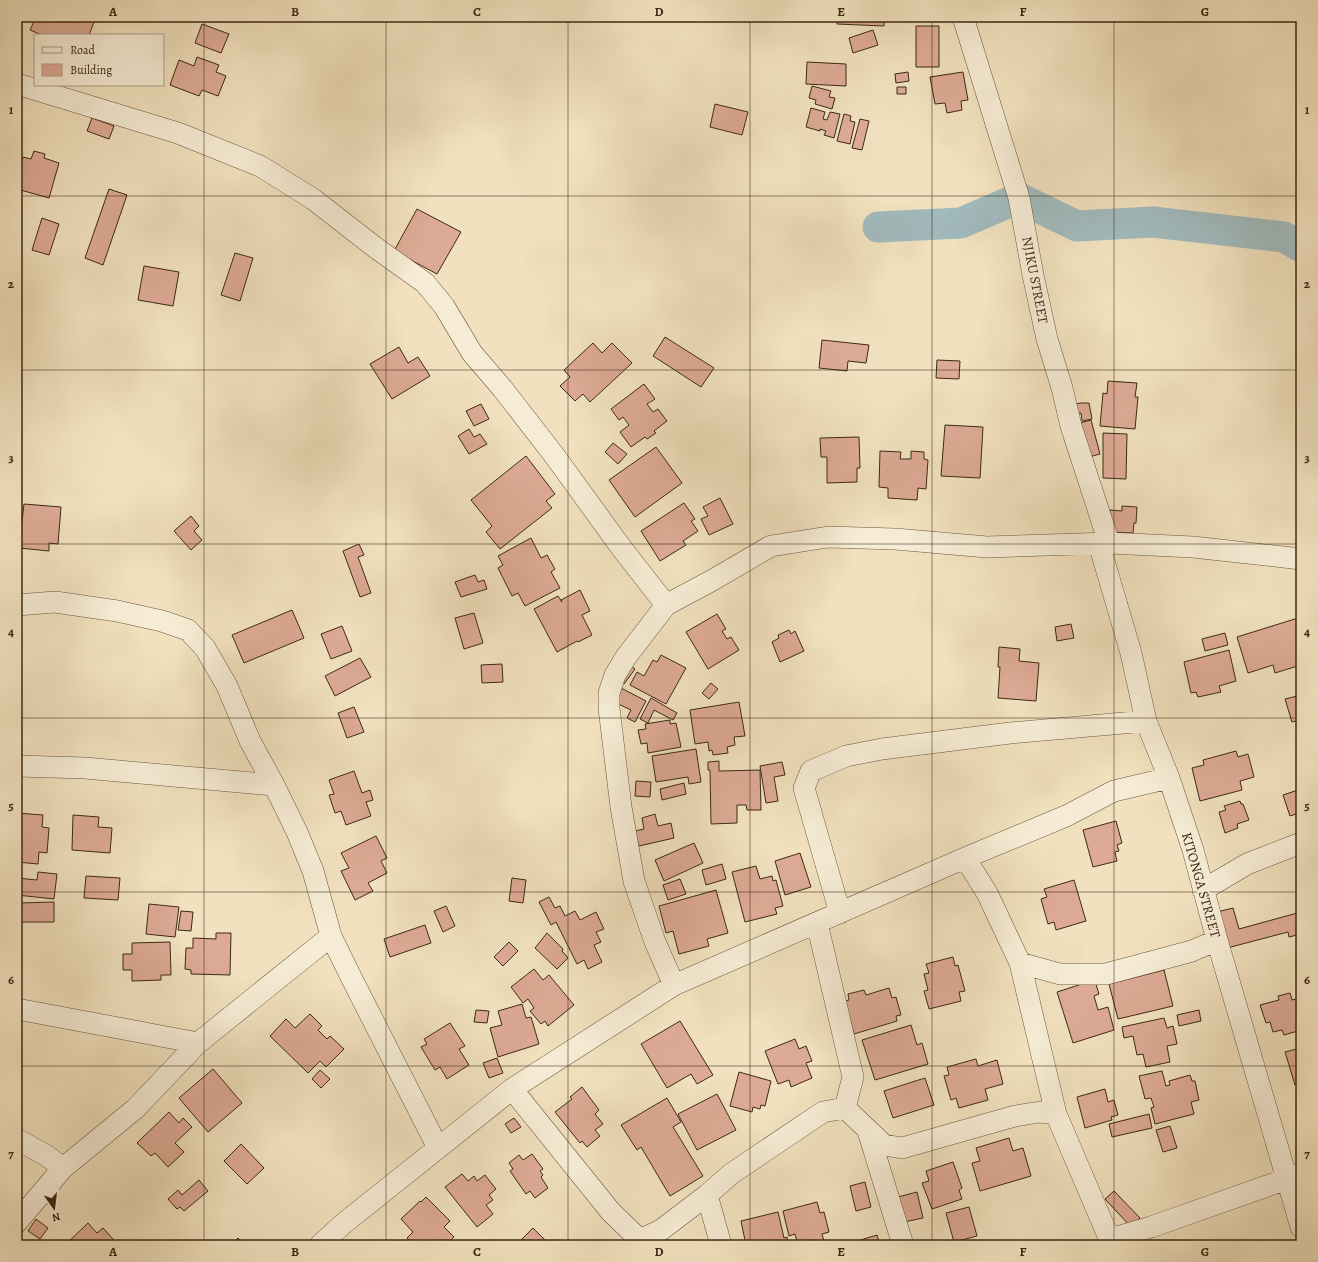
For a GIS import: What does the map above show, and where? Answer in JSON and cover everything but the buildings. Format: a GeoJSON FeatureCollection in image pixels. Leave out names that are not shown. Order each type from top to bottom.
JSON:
{"type":"FeatureCollection","features":[{"type":"Feature","properties":{"kind":"street","name":"NJIKU STREET"},"geometry":{"type":"LineString","coordinates":[[962,17],[1019,198],[1033,275],[1047,339],[1062,388],[1104,544]]}},
{"type":"Feature","properties":{"kind":"street"},"geometry":{"type":"LineString","coordinates":[[17,84],[178,133],[260,166],[313,199],[376,248],[425,283],[444,306],[472,353],[507,394],[622,550],[666,604]]}},
{"type":"Feature","properties":{"kind":"street"},"geometry":{"type":"LineString","coordinates":[[674,986],[655,942],[634,882],[621,807],[609,708],[609,693],[616,675],[626,657],[666,604],[711,581],[771,546],[828,537],[895,539],[987,547],[1104,544],[1193,547],[1301,559]]}},
{"type":"Feature","properties":{"kind":"street","name":"KITONGA STREET"},"geometry":{"type":"LineString","coordinates":[[1104,544],[1146,721],[1169,778],[1192,850],[1217,940],[1294,1177],[1301,1227]]}},
{"type":"Feature","properties":{"kind":"street"},"geometry":{"type":"LineString","coordinates":[[17,605],[55,602],[117,611],[162,621],[188,630],[205,648],[227,686],[250,741],[274,785],[313,871],[331,936],[438,1148]]}},
{"type":"Feature","properties":{"kind":"street"},"geometry":{"type":"LineString","coordinates":[[840,913],[804,788],[811,772],[846,756],[882,749],[1010,733],[1146,721]]}},
{"type":"Feature","properties":{"kind":"street"},"geometry":{"type":"LineString","coordinates":[[17,766],[85,768],[274,785]]}},
{"type":"Feature","properties":{"kind":"street"},"geometry":{"type":"LineString","coordinates":[[320,1245],[343,1224],[512,1089],[674,986],[965,858],[1066,816],[1114,791],[1169,778]]}},
{"type":"Feature","properties":{"kind":"street"},"geometry":{"type":"LineString","coordinates":[[1203,890],[1246,864],[1301,843]]}},
{"type":"Feature","properties":{"kind":"street"},"geometry":{"type":"LineString","coordinates":[[965,858],[987,893],[1020,963],[1056,1114],[1111,1242],[1294,1177]]}},
{"type":"Feature","properties":{"kind":"street"},"geometry":{"type":"LineString","coordinates":[[816,923],[853,1077],[845,1108]]}},
{"type":"Feature","properties":{"kind":"street"},"geometry":{"type":"LineString","coordinates":[[17,1222],[63,1168],[135,1109],[198,1043],[331,936]]}},
{"type":"Feature","properties":{"kind":"street"},"geometry":{"type":"LineString","coordinates":[[1020,963],[1060,974],[1106,974],[1192,951],[1217,940]]}},
{"type":"Feature","properties":{"kind":"street"},"geometry":{"type":"LineString","coordinates":[[17,1009],[198,1043]]}},
{"type":"Feature","properties":{"kind":"street"},"geometry":{"type":"LineString","coordinates":[[512,1089],[611,1212],[641,1243],[661,1230],[707,1195],[730,1174],[823,1112],[845,1108]]}},
{"type":"Feature","properties":{"kind":"street"},"geometry":{"type":"LineString","coordinates":[[845,1108],[884,1145],[902,1148],[1015,1116],[1040,1112],[1056,1114]]}},
{"type":"Feature","properties":{"kind":"street"},"geometry":{"type":"LineString","coordinates":[[868,1131],[902,1245]]}},
{"type":"Feature","properties":{"kind":"street"},"geometry":{"type":"LineString","coordinates":[[17,1139],[47,1156],[63,1168]]}},
{"type":"Feature","properties":{"kind":"street"},"geometry":{"type":"LineString","coordinates":[[707,1195],[721,1245]]}},
{"type":"Feature","properties":{"kind":"waterway"},"geometry":{"type":"LineString","coordinates":[[878,227],[961,223],[1019,198],[1077,226],[1153,222],[1284,237],[1301,247]]}}]}
